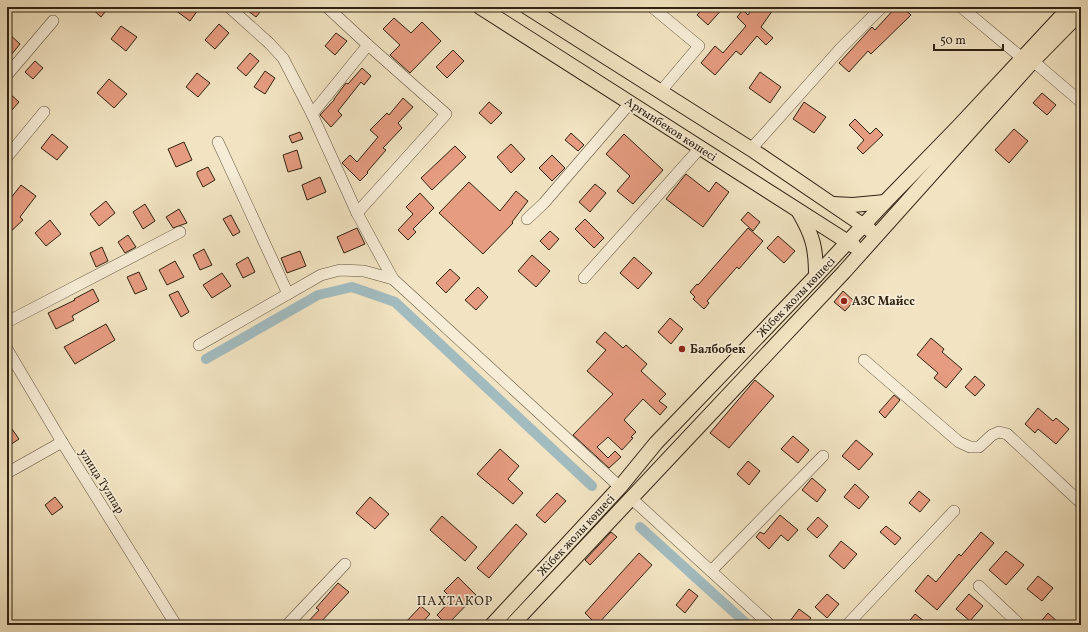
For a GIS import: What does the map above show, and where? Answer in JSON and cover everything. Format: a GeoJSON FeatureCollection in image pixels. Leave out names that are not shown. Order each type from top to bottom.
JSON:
{"type":"FeatureCollection","features":[{"type":"Feature","properties":{"kind":"main road","name":"Арғынбеков көшесі"},"geometry":{"type":"LineString","coordinates":[[480,7],[631,102],[862,252]]}},
{"type":"Feature","properties":{"kind":"main road"},"geometry":{"type":"LineString","coordinates":[[527,7],[751,149],[877,235]]}},
{"type":"Feature","properties":{"kind":"main road","name":"Жібек жолы көшесі"},"geometry":{"type":"LineString","coordinates":[[512,625],[862,252],[1027,60],[1070,7]]}},
{"type":"Feature","properties":{"kind":"main road","name":"Жібек жолы көшесі"},"geometry":{"type":"LineString","coordinates":[[492,625],[620,487],[656,443],[885,202],[959,126],[1027,60],[1081,12]]}},
{"type":"Feature","properties":{"kind":"main road"},"geometry":{"type":"LineString","coordinates":[[832,204],[847,205],[885,202]]}},
{"type":"Feature","properties":{"kind":"main road"},"geometry":{"type":"LineString","coordinates":[[797,210],[814,242],[816,276]]}},
{"type":"Feature","properties":{"kind":"street"},"geometry":{"type":"LineString","coordinates":[[229,7],[269,43],[282,58],[312,114],[357,213],[393,279],[620,487]]}},
{"type":"Feature","properties":{"kind":"street"},"geometry":{"type":"LineString","coordinates":[[327,7],[446,114],[357,213]]}},
{"type":"Feature","properties":{"kind":"street"},"geometry":{"type":"LineString","coordinates":[[652,7],[699,46],[661,91]]}},
{"type":"Feature","properties":{"kind":"street"},"geometry":{"type":"LineString","coordinates":[[751,149],[841,48],[882,7]]}},
{"type":"Feature","properties":{"kind":"street"},"geometry":{"type":"LineString","coordinates":[[961,7],[1081,102]]}},
{"type":"Feature","properties":{"kind":"street"},"geometry":{"type":"LineString","coordinates":[[7,75],[54,21]]}},
{"type":"Feature","properties":{"kind":"street"},"geometry":{"type":"LineString","coordinates":[[312,114],[368,45]]}},
{"type":"Feature","properties":{"kind":"street"},"geometry":{"type":"LineString","coordinates":[[527,219],[544,203],[631,102]]}},
{"type":"Feature","properties":{"kind":"street"},"geometry":{"type":"LineString","coordinates":[[7,158],[44,112]]}},
{"type":"Feature","properties":{"kind":"street"},"geometry":{"type":"LineString","coordinates":[[218,142],[288,294]]}},
{"type":"Feature","properties":{"kind":"street"},"geometry":{"type":"LineString","coordinates":[[584,278],[700,148]]}},
{"type":"Feature","properties":{"kind":"street"},"geometry":{"type":"LineString","coordinates":[[7,322],[180,232]]}},
{"type":"Feature","properties":{"kind":"street"},"geometry":{"type":"LineString","coordinates":[[199,345],[321,275],[340,270],[364,271],[393,279]]}},
{"type":"Feature","properties":{"kind":"street","name":"улица Тулпар"},"geometry":{"type":"LineString","coordinates":[[7,350],[62,442],[176,625]]}},
{"type":"Feature","properties":{"kind":"street"},"geometry":{"type":"LineString","coordinates":[[864,360],[959,442],[970,447],[979,447],[992,435],[999,432],[1007,434],[1081,503]]}},
{"type":"Feature","properties":{"kind":"street"},"geometry":{"type":"LineString","coordinates":[[7,473],[62,442]]}},
{"type":"Feature","properties":{"kind":"street"},"geometry":{"type":"LineString","coordinates":[[711,571],[823,456]]}},
{"type":"Feature","properties":{"kind":"street"},"geometry":{"type":"LineString","coordinates":[[631,498],[770,625]]}},
{"type":"Feature","properties":{"kind":"street"},"geometry":{"type":"LineString","coordinates":[[847,625],[954,512]]}},
{"type":"Feature","properties":{"kind":"street"},"geometry":{"type":"LineString","coordinates":[[287,625],[345,564]]}},
{"type":"Feature","properties":{"kind":"street"},"geometry":{"type":"LineString","coordinates":[[978,586],[1020,625]]}},
{"type":"Feature","properties":{"kind":"building"},"geometry":{"type":"Polygon","coordinates":[[[90,7],[109,7],[101,17],[90,7]]]}},
{"type":"Feature","properties":{"kind":"building"},"geometry":{"type":"Polygon","coordinates":[[[171,7],[195,7],[198,10],[190,21],[171,7]]]}},
{"type":"Feature","properties":{"kind":"building"},"geometry":{"type":"Polygon","coordinates":[[[243,7],[264,7],[256,17],[243,7]]]}},
{"type":"Feature","properties":{"kind":"building"},"geometry":{"type":"Polygon","coordinates":[[[704,7],[724,7],[708,25],[697,15],[704,7]]]}},
{"type":"Feature","properties":{"kind":"building"},"geometry":{"type":"Polygon","coordinates":[[[754,7],[775,7],[761,27],[773,38],[766,45],[757,36],[741,55],[736,51],[715,75],[701,63],[715,46],[723,53],[746,26],[737,17],[743,10],[748,15],[754,7]]]}},
{"type":"Feature","properties":{"kind":"building"},"geometry":{"type":"Polygon","coordinates":[[[896,7],[902,7],[911,15],[871,54],[868,51],[849,72],[839,63],[872,27],[875,30],[896,7]]]}},
{"type":"Feature","properties":{"kind":"building"},"geometry":{"type":"Polygon","coordinates":[[[394,18],[411,33],[422,22],[441,41],[410,73],[390,55],[400,45],[383,29],[394,18]]]}},
{"type":"Feature","properties":{"kind":"building"},"geometry":{"type":"Polygon","coordinates":[[[219,24],[229,33],[215,49],[205,40],[219,24]]]}},
{"type":"Feature","properties":{"kind":"building"},"geometry":{"type":"Polygon","coordinates":[[[121,26],[137,37],[126,51],[111,39],[121,26]]]}},
{"type":"Feature","properties":{"kind":"building"},"geometry":{"type":"Polygon","coordinates":[[[7,32],[20,44],[7,60],[7,32]]]}},
{"type":"Feature","properties":{"kind":"building"},"geometry":{"type":"Polygon","coordinates":[[[336,33],[347,41],[335,55],[325,46],[336,33]]]}},
{"type":"Feature","properties":{"kind":"building"},"geometry":{"type":"Polygon","coordinates":[[[453,50],[464,61],[447,78],[436,67],[453,50]]]}},
{"type":"Feature","properties":{"kind":"building"},"geometry":{"type":"Polygon","coordinates":[[[250,53],[259,61],[246,76],[237,68],[250,53]]]}},
{"type":"Feature","properties":{"kind":"building"},"geometry":{"type":"Polygon","coordinates":[[[35,61],[43,68],[33,79],[25,72],[35,61]]]}},
{"type":"Feature","properties":{"kind":"building"},"geometry":{"type":"Polygon","coordinates":[[[362,68],[371,76],[364,85],[361,82],[338,111],[342,115],[331,127],[320,115],[334,100],[346,83],[348,84],[362,68]]]}},
{"type":"Feature","properties":{"kind":"building"},"geometry":{"type":"Polygon","coordinates":[[[265,71],[275,78],[265,94],[254,87],[265,71]]]}},
{"type":"Feature","properties":{"kind":"building"},"geometry":{"type":"Polygon","coordinates":[[[760,72],[781,87],[770,103],[749,88],[760,72]]]}},
{"type":"Feature","properties":{"kind":"building"},"geometry":{"type":"Polygon","coordinates":[[[197,73],[210,83],[198,97],[186,87],[197,73]]]}},
{"type":"Feature","properties":{"kind":"building"},"geometry":{"type":"Polygon","coordinates":[[[109,79],[127,94],[114,108],[97,93],[109,79]]]}},
{"type":"Feature","properties":{"kind":"building"},"geometry":{"type":"Polygon","coordinates":[[[7,91],[19,102],[11,111],[7,107],[7,91]]]}},
{"type":"Feature","properties":{"kind":"building"},"geometry":{"type":"Polygon","coordinates":[[[1042,93],[1056,105],[1047,115],[1033,103],[1042,93]]]}},
{"type":"Feature","properties":{"kind":"building"},"geometry":{"type":"Polygon","coordinates":[[[403,98],[413,107],[398,123],[402,128],[383,148],[386,150],[360,181],[342,163],[350,155],[357,162],[378,137],[370,130],[387,113],[389,115],[403,98]]]}},
{"type":"Feature","properties":{"kind":"building"},"geometry":{"type":"Polygon","coordinates":[[[489,102],[502,113],[491,124],[479,113],[489,102]]]}},
{"type":"Feature","properties":{"kind":"building"},"geometry":{"type":"Polygon","coordinates":[[[804,102],[826,117],[814,133],[793,119],[804,102]]]}},
{"type":"Feature","properties":{"kind":"building"},"geometry":{"type":"Polygon","coordinates":[[[855,119],[870,134],[876,128],[883,135],[863,154],[857,148],[864,140],[849,125],[855,119]]]}},
{"type":"Feature","properties":{"kind":"building"},"geometry":{"type":"Polygon","coordinates":[[[1014,129],[1028,141],[1009,163],[995,150],[1014,129]]]}},
{"type":"Feature","properties":{"kind":"building"},"geometry":{"type":"Polygon","coordinates":[[[300,132],[303,139],[292,143],[289,136],[300,132]]]}},
{"type":"Feature","properties":{"kind":"building"},"geometry":{"type":"Polygon","coordinates":[[[571,133],[584,145],[578,151],[565,140],[571,133]]]}},
{"type":"Feature","properties":{"kind":"building"},"geometry":{"type":"Polygon","coordinates":[[[52,134],[68,147],[57,160],[41,148],[52,134]]]}},
{"type":"Feature","properties":{"kind":"building"},"geometry":{"type":"Polygon","coordinates":[[[624,134],[663,170],[633,204],[617,191],[630,176],[606,154],[624,134]]]}},
{"type":"Feature","properties":{"kind":"building"},"geometry":{"type":"Polygon","coordinates":[[[184,142],[192,160],[176,167],[168,149],[184,142]]]}},
{"type":"Feature","properties":{"kind":"building"},"geometry":{"type":"Polygon","coordinates":[[[511,144],[525,159],[511,173],[497,157],[511,144]]]}},
{"type":"Feature","properties":{"kind":"building"},"geometry":{"type":"Polygon","coordinates":[[[455,146],[466,157],[432,190],[421,178],[455,146]]]}},
{"type":"Feature","properties":{"kind":"building"},"geometry":{"type":"Polygon","coordinates":[[[297,150],[302,168],[288,172],[283,155],[297,150]]]}},
{"type":"Feature","properties":{"kind":"building"},"geometry":{"type":"Polygon","coordinates":[[[552,155],[565,168],[552,181],[539,168],[552,155]]]}},
{"type":"Feature","properties":{"kind":"building"},"geometry":{"type":"Polygon","coordinates":[[[208,167],[215,180],[203,187],[197,172],[208,167]]]}},
{"type":"Feature","properties":{"kind":"building"},"geometry":{"type":"Polygon","coordinates":[[[686,174],[709,192],[716,182],[729,192],[703,227],[666,199],[686,174]]]}},
{"type":"Feature","properties":{"kind":"building"},"geometry":{"type":"Polygon","coordinates":[[[320,177],[326,192],[307,200],[302,185],[320,177]]]}},
{"type":"Feature","properties":{"kind":"building"},"geometry":{"type":"Polygon","coordinates":[[[469,182],[500,211],[516,191],[528,201],[512,222],[513,223],[483,254],[439,213],[469,182]]]}},
{"type":"Feature","properties":{"kind":"building"},"geometry":{"type":"Polygon","coordinates":[[[595,184],[606,193],[590,212],[579,202],[595,184]]]}},
{"type":"Feature","properties":{"kind":"building"},"geometry":{"type":"Polygon","coordinates":[[[21,185],[36,196],[20,217],[23,220],[7,235],[7,203],[21,185]]]}},
{"type":"Feature","properties":{"kind":"building"},"geometry":{"type":"Polygon","coordinates":[[[420,193],[434,208],[413,229],[416,232],[408,240],[398,230],[413,214],[406,207],[420,193]]]}},
{"type":"Feature","properties":{"kind":"building"},"geometry":{"type":"Polygon","coordinates":[[[106,201],[115,213],[99,226],[90,214],[106,201]]]}},
{"type":"Feature","properties":{"kind":"building"},"geometry":{"type":"Polygon","coordinates":[[[145,204],[155,221],[143,229],[133,212],[145,204]]]}},
{"type":"Feature","properties":{"kind":"building"},"geometry":{"type":"Polygon","coordinates":[[[179,209],[187,223],[173,228],[166,217],[179,209]]]}},
{"type":"Feature","properties":{"kind":"building"},"geometry":{"type":"Polygon","coordinates":[[[748,212],[760,222],[753,231],[741,220],[748,212]]]}},
{"type":"Feature","properties":{"kind":"building"},"geometry":{"type":"Polygon","coordinates":[[[231,215],[240,232],[233,236],[223,219],[231,215]]]}},
{"type":"Feature","properties":{"kind":"building"},"geometry":{"type":"Polygon","coordinates":[[[585,219],[604,238],[594,248],[575,229],[585,219]]]}},
{"type":"Feature","properties":{"kind":"building"},"geometry":{"type":"Polygon","coordinates":[[[50,220],[61,234],[46,246],[35,233],[50,220]]]}},
{"type":"Feature","properties":{"kind":"building"},"geometry":{"type":"Polygon","coordinates":[[[357,228],[365,244],[344,253],[337,237],[357,228]]]}},
{"type":"Feature","properties":{"kind":"building"},"geometry":{"type":"Polygon","coordinates":[[[748,228],[763,241],[739,269],[737,267],[707,301],[709,303],[704,309],[693,299],[695,297],[690,292],[697,284],[698,285],[748,228]]]}},
{"type":"Feature","properties":{"kind":"building"},"geometry":{"type":"Polygon","coordinates":[[[550,231],[559,239],[549,250],[540,241],[550,231]]]}},
{"type":"Feature","properties":{"kind":"building"},"geometry":{"type":"Polygon","coordinates":[[[128,235],[136,247],[125,253],[118,242],[128,235]]]}},
{"type":"Feature","properties":{"kind":"building"},"geometry":{"type":"Polygon","coordinates":[[[778,236],[795,251],[784,263],[767,248],[778,236]]]}},
{"type":"Feature","properties":{"kind":"building"},"geometry":{"type":"Polygon","coordinates":[[[102,247],[108,261],[96,267],[90,253],[102,247]]]}},
{"type":"Feature","properties":{"kind":"building"},"geometry":{"type":"Polygon","coordinates":[[[204,249],[212,265],[200,270],[193,255],[204,249]]]}},
{"type":"Feature","properties":{"kind":"building"},"geometry":{"type":"Polygon","coordinates":[[[300,251],[306,266],[287,273],[281,258],[300,251]]]}},
{"type":"Feature","properties":{"kind":"building"},"geometry":{"type":"Polygon","coordinates":[[[532,255],[550,271],[536,287],[518,271],[532,255]]]}},
{"type":"Feature","properties":{"kind":"building"},"geometry":{"type":"Polygon","coordinates":[[[248,257],[255,272],[243,278],[236,264],[248,257]]]}},
{"type":"Feature","properties":{"kind":"building"},"geometry":{"type":"Polygon","coordinates":[[[634,257],[652,273],[638,289],[620,273],[634,257]]]}},
{"type":"Feature","properties":{"kind":"building"},"geometry":{"type":"Polygon","coordinates":[[[175,261],[184,277],[167,285],[159,270],[175,261]]]}},
{"type":"Feature","properties":{"kind":"building"},"geometry":{"type":"Polygon","coordinates":[[[450,269],[460,278],[446,293],[436,283],[450,269]]]}},
{"type":"Feature","properties":{"kind":"building"},"geometry":{"type":"Polygon","coordinates":[[[139,272],[147,289],[135,294],[127,277],[139,272]]]}},
{"type":"Feature","properties":{"kind":"building"},"geometry":{"type":"Polygon","coordinates":[[[222,273],[231,286],[212,298],[203,285],[222,273]]]}},
{"type":"Feature","properties":{"kind":"building"},"geometry":{"type":"Polygon","coordinates":[[[478,287],[488,297],[476,310],[465,300],[478,287]]]}},
{"type":"Feature","properties":{"kind":"building"},"geometry":{"type":"Polygon","coordinates":[[[93,289],[99,301],[72,316],[74,320],[56,329],[48,313],[75,300],[74,299],[93,289]]]}},
{"type":"Feature","properties":{"kind":"building"},"geometry":{"type":"Polygon","coordinates":[[[178,291],[189,312],[181,317],[169,295],[178,291]]]}},
{"type":"Feature","properties":{"kind":"building"},"geometry":{"type":"Polygon","coordinates":[[[843,291],[854,301],[845,311],[834,302],[843,291]]]}},
{"type":"Feature","properties":{"kind":"building"},"geometry":{"type":"Polygon","coordinates":[[[670,318],[683,329],[671,344],[658,332],[670,318]]]}},
{"type":"Feature","properties":{"kind":"building"},"geometry":{"type":"Polygon","coordinates":[[[106,324],[115,340],[75,364],[64,347],[106,324]]]}},
{"type":"Feature","properties":{"kind":"building"},"geometry":{"type":"Polygon","coordinates":[[[605,332],[623,348],[626,345],[647,364],[641,371],[666,394],[659,401],[667,407],[660,415],[643,399],[624,420],[636,432],[631,437],[633,438],[622,450],[608,437],[597,447],[608,458],[615,451],[621,457],[609,468],[573,435],[613,394],[587,371],[606,350],[596,342],[605,332]]]}},
{"type":"Feature","properties":{"kind":"building"},"geometry":{"type":"Polygon","coordinates":[[[931,338],[944,349],[942,352],[962,369],[946,388],[934,378],[938,373],[917,355],[931,338]]]}},
{"type":"Feature","properties":{"kind":"building"},"geometry":{"type":"Polygon","coordinates":[[[975,376],[985,385],[975,396],[965,387],[975,376]]]}},
{"type":"Feature","properties":{"kind":"building"},"geometry":{"type":"Polygon","coordinates":[[[755,380],[774,396],[729,448],[710,433],[755,380]]]}},
{"type":"Feature","properties":{"kind":"building"},"geometry":{"type":"Polygon","coordinates":[[[894,395],[900,400],[885,418],[879,412],[894,395]]]}},
{"type":"Feature","properties":{"kind":"building"},"geometry":{"type":"Polygon","coordinates":[[[1038,408],[1053,421],[1056,418],[1069,429],[1056,444],[1038,429],[1035,433],[1025,424],[1038,408]]]}},
{"type":"Feature","properties":{"kind":"building"},"geometry":{"type":"Polygon","coordinates":[[[7,422],[19,439],[7,447],[7,422]]]}},
{"type":"Feature","properties":{"kind":"building"},"geometry":{"type":"Polygon","coordinates":[[[793,436],[809,450],[798,463],[781,449],[793,436]]]}},
{"type":"Feature","properties":{"kind":"building"},"geometry":{"type":"Polygon","coordinates":[[[856,440],[873,454],[859,470],[842,456],[856,440]]]}},
{"type":"Feature","properties":{"kind":"building"},"geometry":{"type":"Polygon","coordinates":[[[500,449],[519,466],[508,479],[523,493],[513,504],[477,474],[500,449]]]}},
{"type":"Feature","properties":{"kind":"building"},"geometry":{"type":"Polygon","coordinates":[[[748,461],[760,471],[749,485],[737,474],[748,461]]]}},
{"type":"Feature","properties":{"kind":"building"},"geometry":{"type":"Polygon","coordinates":[[[812,478],[826,490],[817,502],[802,490],[812,478]]]}},
{"type":"Feature","properties":{"kind":"building"},"geometry":{"type":"Polygon","coordinates":[[[855,484],[869,497],[859,509],[844,497],[855,484]]]}},
{"type":"Feature","properties":{"kind":"building"},"geometry":{"type":"Polygon","coordinates":[[[919,491],[930,500],[920,512],[909,503],[919,491]]]}},
{"type":"Feature","properties":{"kind":"building"},"geometry":{"type":"Polygon","coordinates":[[[557,493],[566,501],[545,523],[536,515],[557,493]]]}},
{"type":"Feature","properties":{"kind":"building"},"geometry":{"type":"Polygon","coordinates":[[[55,497],[63,507],[52,515],[45,505],[55,497]]]}},
{"type":"Feature","properties":{"kind":"building"},"geometry":{"type":"Polygon","coordinates":[[[370,497],[389,514],[375,529],[356,513],[370,497]]]}},
{"type":"Feature","properties":{"kind":"building"},"geometry":{"type":"Polygon","coordinates":[[[780,515],[798,530],[788,541],[781,535],[769,549],[756,537],[760,532],[764,534],[780,515]]]}},
{"type":"Feature","properties":{"kind":"building"},"geometry":{"type":"Polygon","coordinates":[[[442,516],[477,547],[465,561],[430,530],[442,516]]]}},
{"type":"Feature","properties":{"kind":"building"},"geometry":{"type":"Polygon","coordinates":[[[818,517],[828,526],[817,538],[807,529],[818,517]]]}},
{"type":"Feature","properties":{"kind":"building"},"geometry":{"type":"Polygon","coordinates":[[[516,524],[527,534],[489,578],[477,568],[516,524]]]}},
{"type":"Feature","properties":{"kind":"building"},"geometry":{"type":"Polygon","coordinates":[[[886,526],[901,538],[895,545],[880,532],[886,526]]]}},
{"type":"Feature","properties":{"kind":"building"},"geometry":{"type":"Polygon","coordinates":[[[611,532],[617,537],[590,565],[585,560],[611,532]]]}},
{"type":"Feature","properties":{"kind":"building"},"geometry":{"type":"Polygon","coordinates":[[[981,532],[994,543],[937,610],[915,591],[928,575],[936,582],[959,554],[961,556],[981,532]]]}},
{"type":"Feature","properties":{"kind":"building"},"geometry":{"type":"Polygon","coordinates":[[[841,541],[857,554],[844,569],[829,556],[841,541]]]}},
{"type":"Feature","properties":{"kind":"building"},"geometry":{"type":"Polygon","coordinates":[[[1006,551],[1024,565],[1006,585],[989,570],[1006,551]]]}},
{"type":"Feature","properties":{"kind":"building"},"geometry":{"type":"Polygon","coordinates":[[[639,553],[652,565],[597,625],[585,613],[639,553]]]}},
{"type":"Feature","properties":{"kind":"building"},"geometry":{"type":"Polygon","coordinates":[[[1038,576],[1053,588],[1042,601],[1027,589],[1038,576]]]}},
{"type":"Feature","properties":{"kind":"building"},"geometry":{"type":"Polygon","coordinates":[[[458,577],[476,595],[447,625],[437,615],[452,599],[444,591],[458,577]]]}},
{"type":"Feature","properties":{"kind":"building"},"geometry":{"type":"Polygon","coordinates":[[[338,583],[349,592],[318,625],[305,625],[319,610],[316,608],[338,583]]]}},
{"type":"Feature","properties":{"kind":"building"},"geometry":{"type":"Polygon","coordinates":[[[689,589],[698,596],[685,613],[676,605],[689,589]]]}},
{"type":"Feature","properties":{"kind":"building"},"geometry":{"type":"Polygon","coordinates":[[[827,594],[839,604],[827,618],[815,607],[827,594]]]}},
{"type":"Feature","properties":{"kind":"building"},"geometry":{"type":"Polygon","coordinates":[[[969,594],[983,606],[970,621],[956,609],[969,594]]]}},
{"type":"Feature","properties":{"kind":"building"},"geometry":{"type":"Polygon","coordinates":[[[421,606],[430,614],[420,625],[403,625],[421,606]]]}},
{"type":"Feature","properties":{"kind":"building"},"geometry":{"type":"Polygon","coordinates":[[[799,609],[811,618],[805,625],[795,625],[790,621],[799,609]]]}},
{"type":"Feature","properties":{"kind":"building"},"geometry":{"type":"Polygon","coordinates":[[[1048,613],[1061,625],[1038,625],[1048,613]]]}},
{"type":"Feature","properties":{"kind":"building"},"geometry":{"type":"Polygon","coordinates":[[[915,614],[929,625],[906,625],[915,614]]]}},
{"type":"Feature","properties":{"kind":"waterway"},"geometry":{"type":"LineString","coordinates":[[206,359],[318,295],[352,287],[395,302],[592,486]]}},
{"type":"Feature","properties":{"kind":"waterway"},"geometry":{"type":"LineString","coordinates":[[640,527],[748,625]]}},
{"type":"Feature","properties":{"kind":"place","name":"АЗС Майсс"},"geometry":{"type":"Point","coordinates":[844,301]}},
{"type":"Feature","properties":{"kind":"place","name":"Балбобек"},"geometry":{"type":"Point","coordinates":[682,349]}},
{"type":"Feature","properties":{"kind":"district","name":"ПАХТАКОР"},"geometry":{"type":"Point","coordinates":[455,600]}}]}
